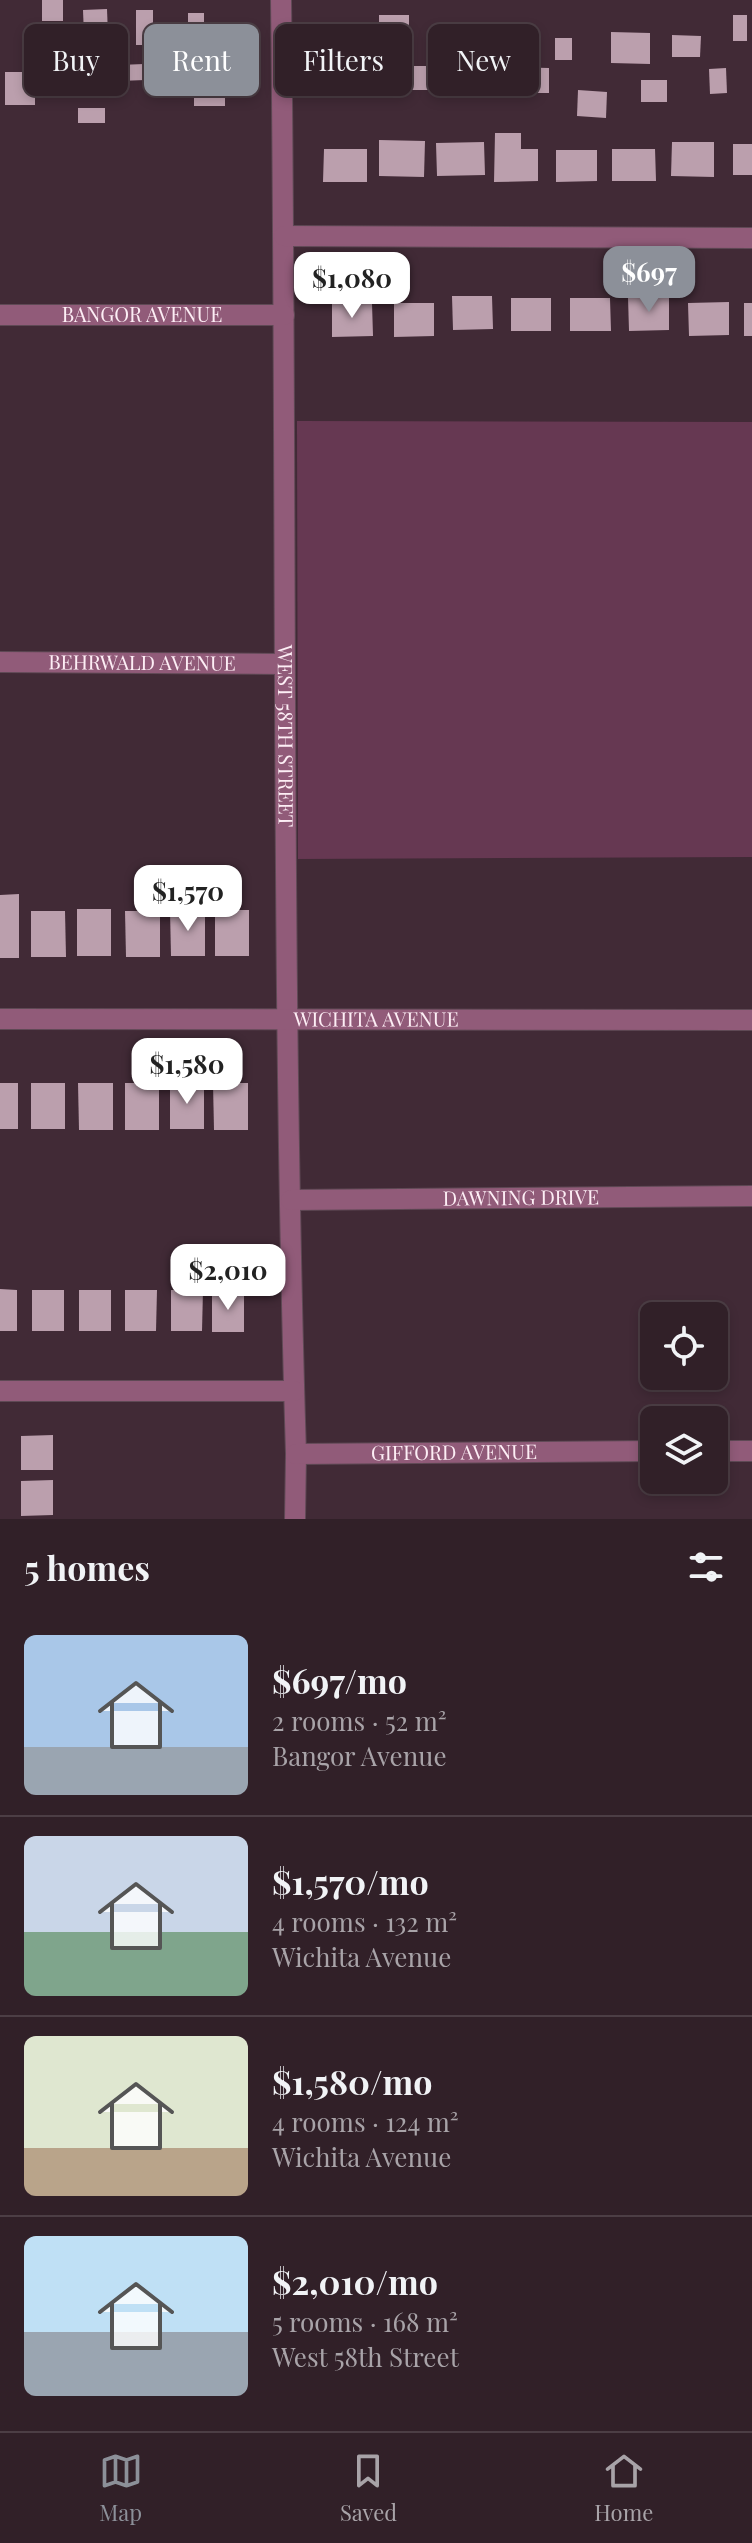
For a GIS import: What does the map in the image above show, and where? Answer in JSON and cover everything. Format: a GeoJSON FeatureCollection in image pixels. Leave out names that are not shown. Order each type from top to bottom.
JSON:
{"type":"FeatureCollection","features":[{"type":"Feature","properties":{"kind":"street","name":"WEST 58TH STREET"},"geometry":{"type":"LineString","coordinates":[[281,0],[284,664],[295,1519]]}},
{"type":"Feature","properties":{"kind":"street"},"geometry":{"type":"LineString","coordinates":[[284,236],[752,238]]}},
{"type":"Feature","properties":{"kind":"street","name":"BANGOR AVENUE"},"geometry":{"type":"LineString","coordinates":[[0,315],[284,315]]}},
{"type":"Feature","properties":{"kind":"street","name":"BEHRWALD AVENUE"},"geometry":{"type":"LineString","coordinates":[[0,662],[284,664]]}},
{"type":"Feature","properties":{"kind":"street","name":"WICHITA AVENUE"},"geometry":{"type":"LineString","coordinates":[[0,1019],[752,1020]]}},
{"type":"Feature","properties":{"kind":"street","name":"DAWNING DRIVE"},"geometry":{"type":"LineString","coordinates":[[291,1200],[752,1196]]}},
{"type":"Feature","properties":{"kind":"street"},"geometry":{"type":"LineString","coordinates":[[0,1391],[294,1391]]}},
{"type":"Feature","properties":{"kind":"street","name":"GIFFORD AVENUE"},"geometry":{"type":"LineString","coordinates":[[296,1454],[640,1451]]}},
{"type":"Feature","properties":{"kind":"street"},"geometry":{"type":"LineString","coordinates":[[728,1451],[752,1451]]}},
{"type":"Feature","properties":{"kind":"shaded area"},"geometry":{"type":"Polygon","coordinates":[[[297,421],[752,422],[752,857],[298,859],[297,421]]]}},
{"type":"Feature","properties":{"kind":"building"},"geometry":{"type":"Polygon","coordinates":[[[42,0],[63,0],[63,21],[42,21],[42,0]]]}},
{"type":"Feature","properties":{"kind":"building"},"geometry":{"type":"Polygon","coordinates":[[[107,9],[108,24],[84,24],[83,10],[107,9]]]}},
{"type":"Feature","properties":{"kind":"building"},"geometry":{"type":"Polygon","coordinates":[[[136,10],[153,10],[153,24],[144,24],[144,45],[136,45],[136,10]]]}},
{"type":"Feature","properties":{"kind":"building"},"geometry":{"type":"Polygon","coordinates":[[[188,13],[204,13],[204,24],[188,24],[188,13]]]}},
{"type":"Feature","properties":{"kind":"building"},"geometry":{"type":"Polygon","coordinates":[[[379,15],[409,15],[409,24],[379,24],[379,15]]]}},
{"type":"Feature","properties":{"kind":"building"},"geometry":{"type":"Polygon","coordinates":[[[733,15],[747,15],[747,41],[733,41],[733,15]]]}},
{"type":"Feature","properties":{"kind":"building"},"geometry":{"type":"Polygon","coordinates":[[[611,32],[650,33],[650,64],[611,63],[611,32]]]}},
{"type":"Feature","properties":{"kind":"building"},"geometry":{"type":"Polygon","coordinates":[[[672,35],[701,36],[700,57],[672,57],[672,35]]]}},
{"type":"Feature","properties":{"kind":"building"},"geometry":{"type":"Polygon","coordinates":[[[555,38],[572,38],[572,60],[555,60],[555,38]]]}},
{"type":"Feature","properties":{"kind":"building"},"geometry":{"type":"Polygon","coordinates":[[[144,64],[144,80],[128,81],[128,65],[144,64]]]}},
{"type":"Feature","properties":{"kind":"building"},"geometry":{"type":"Polygon","coordinates":[[[412,66],[428,66],[428,90],[412,90],[412,66]]]}},
{"type":"Feature","properties":{"kind":"building"},"geometry":{"type":"Polygon","coordinates":[[[539,68],[549,68],[549,93],[539,93],[539,68]]]}},
{"type":"Feature","properties":{"kind":"building"},"geometry":{"type":"Polygon","coordinates":[[[726,68],[727,93],[710,94],[709,69],[726,68]]]}},
{"type":"Feature","properties":{"kind":"building"},"geometry":{"type":"Polygon","coordinates":[[[5,72],[24,72],[24,96],[35,96],[35,105],[5,105],[5,72]]]}},
{"type":"Feature","properties":{"kind":"building"},"geometry":{"type":"Polygon","coordinates":[[[641,80],[667,80],[667,102],[641,102],[641,80]]]}},
{"type":"Feature","properties":{"kind":"building"},"geometry":{"type":"Polygon","coordinates":[[[578,90],[607,92],[606,118],[577,116],[578,90]]]}},
{"type":"Feature","properties":{"kind":"building"},"geometry":{"type":"Polygon","coordinates":[[[194,96],[225,96],[225,106],[194,106],[194,96]]]}},
{"type":"Feature","properties":{"kind":"building"},"geometry":{"type":"Polygon","coordinates":[[[78,108],[105,108],[105,123],[78,123],[78,108]]]}},
{"type":"Feature","properties":{"kind":"building"},"geometry":{"type":"Polygon","coordinates":[[[495,133],[521,133],[521,149],[538,149],[538,181],[494,182],[495,133]]]}},
{"type":"Feature","properties":{"kind":"building"},"geometry":{"type":"Polygon","coordinates":[[[379,140],[425,141],[424,177],[379,176],[379,140]]]}},
{"type":"Feature","properties":{"kind":"building"},"geometry":{"type":"Polygon","coordinates":[[[484,142],[485,175],[437,176],[436,143],[484,142]]]}},
{"type":"Feature","properties":{"kind":"building"},"geometry":{"type":"Polygon","coordinates":[[[672,142],[714,142],[714,177],[671,176],[672,142]]]}},
{"type":"Feature","properties":{"kind":"building"},"geometry":{"type":"Polygon","coordinates":[[[733,144],[752,144],[752,175],[733,175],[733,144]]]}},
{"type":"Feature","properties":{"kind":"building"},"geometry":{"type":"Polygon","coordinates":[[[324,149],[367,149],[367,182],[323,182],[324,149]]]}},
{"type":"Feature","properties":{"kind":"building"},"geometry":{"type":"Polygon","coordinates":[[[612,149],[655,149],[656,181],[612,181],[612,149]]]}},
{"type":"Feature","properties":{"kind":"building"},"geometry":{"type":"Polygon","coordinates":[[[556,150],[597,150],[597,181],[556,182],[556,150]]]}},
{"type":"Feature","properties":{"kind":"building"},"geometry":{"type":"Polygon","coordinates":[[[452,296],[492,296],[493,329],[453,330],[452,296]]]}},
{"type":"Feature","properties":{"kind":"building"},"geometry":{"type":"Polygon","coordinates":[[[628,297],[669,297],[669,330],[629,331],[628,297]]]}},
{"type":"Feature","properties":{"kind":"building"},"geometry":{"type":"Polygon","coordinates":[[[511,298],[551,298],[551,331],[511,331],[511,298]]]}},
{"type":"Feature","properties":{"kind":"building"},"geometry":{"type":"Polygon","coordinates":[[[570,298],[610,298],[611,331],[570,331],[570,298]]]}},
{"type":"Feature","properties":{"kind":"building"},"geometry":{"type":"Polygon","coordinates":[[[729,302],[729,335],[689,336],[688,303],[729,302]]]}},
{"type":"Feature","properties":{"kind":"building"},"geometry":{"type":"Polygon","coordinates":[[[332,303],[372,303],[373,336],[332,337],[332,303]]]}},
{"type":"Feature","properties":{"kind":"building"},"geometry":{"type":"Polygon","coordinates":[[[394,303],[434,303],[434,336],[394,337],[394,303]]]}},
{"type":"Feature","properties":{"kind":"building"},"geometry":{"type":"Polygon","coordinates":[[[744,303],[752,303],[752,336],[744,336],[744,303]]]}},
{"type":"Feature","properties":{"kind":"building"},"geometry":{"type":"Polygon","coordinates":[[[19,894],[19,958],[0,958],[0,895],[19,894]]]}},
{"type":"Feature","properties":{"kind":"building"},"geometry":{"type":"Polygon","coordinates":[[[77,909],[111,909],[111,956],[77,956],[77,909]]]}},
{"type":"Feature","properties":{"kind":"building"},"geometry":{"type":"Polygon","coordinates":[[[170,910],[205,910],[205,956],[171,956],[170,910]]]}},
{"type":"Feature","properties":{"kind":"building"},"geometry":{"type":"Polygon","coordinates":[[[215,910],[249,910],[249,956],[215,956],[215,910]]]}},
{"type":"Feature","properties":{"kind":"building"},"geometry":{"type":"Polygon","coordinates":[[[31,911],[65,911],[66,957],[31,957],[31,911]]]}},
{"type":"Feature","properties":{"kind":"building"},"geometry":{"type":"Polygon","coordinates":[[[125,911],[160,911],[160,957],[126,957],[125,911]]]}},
{"type":"Feature","properties":{"kind":"building"},"geometry":{"type":"Polygon","coordinates":[[[0,1083],[18,1083],[18,1129],[0,1129],[0,1083]]]}},
{"type":"Feature","properties":{"kind":"building"},"geometry":{"type":"Polygon","coordinates":[[[31,1083],[65,1083],[65,1129],[31,1129],[31,1083]]]}},
{"type":"Feature","properties":{"kind":"building"},"geometry":{"type":"Polygon","coordinates":[[[78,1083],[113,1083],[113,1130],[79,1130],[78,1083]]]}},
{"type":"Feature","properties":{"kind":"building"},"geometry":{"type":"Polygon","coordinates":[[[125,1083],[159,1083],[159,1130],[125,1130],[125,1083]]]}},
{"type":"Feature","properties":{"kind":"building"},"geometry":{"type":"Polygon","coordinates":[[[170,1083],[204,1083],[204,1129],[170,1129],[170,1083]]]}},
{"type":"Feature","properties":{"kind":"building"},"geometry":{"type":"Polygon","coordinates":[[[213,1083],[248,1083],[248,1130],[214,1130],[213,1083]]]}},
{"type":"Feature","properties":{"kind":"building"},"geometry":{"type":"Polygon","coordinates":[[[0,1289],[17,1290],[17,1331],[0,1331],[0,1289]]]}},
{"type":"Feature","properties":{"kind":"building"},"geometry":{"type":"Polygon","coordinates":[[[32,1290],[64,1290],[64,1331],[32,1331],[32,1290]]]}},
{"type":"Feature","properties":{"kind":"building"},"geometry":{"type":"Polygon","coordinates":[[[79,1290],[111,1290],[111,1331],[79,1331],[79,1290]]]}},
{"type":"Feature","properties":{"kind":"building"},"geometry":{"type":"Polygon","coordinates":[[[125,1290],[157,1290],[156,1331],[125,1331],[125,1290]]]}},
{"type":"Feature","properties":{"kind":"building"},"geometry":{"type":"Polygon","coordinates":[[[171,1290],[203,1290],[202,1331],[171,1331],[171,1290]]]}},
{"type":"Feature","properties":{"kind":"building"},"geometry":{"type":"Polygon","coordinates":[[[212,1291],[244,1291],[244,1332],[212,1332],[212,1291]]]}},
{"type":"Feature","properties":{"kind":"building"},"geometry":{"type":"Polygon","coordinates":[[[53,1435],[53,1470],[21,1470],[21,1436],[53,1435]]]}},
{"type":"Feature","properties":{"kind":"building"},"geometry":{"type":"Polygon","coordinates":[[[53,1480],[53,1515],[21,1516],[21,1481],[53,1480]]]}}]}
